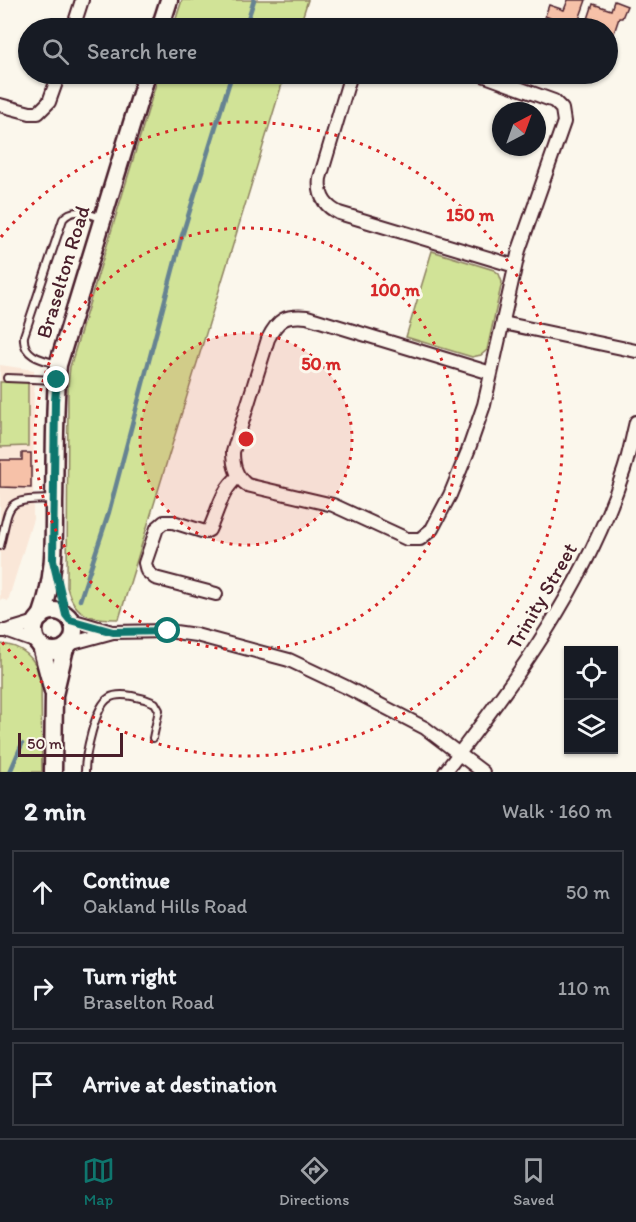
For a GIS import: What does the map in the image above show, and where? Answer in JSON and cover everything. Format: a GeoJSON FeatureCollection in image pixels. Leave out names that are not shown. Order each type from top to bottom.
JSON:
{"type":"FeatureCollection","features":[{"type":"Feature","properties":{"kind":"street"},"geometry":{"type":"LineString","coordinates":[[76,18],[82,0]]}},
{"type":"Feature","properties":{"kind":"street"},"geometry":{"type":"LineString","coordinates":[[163,18],[169,0]]}},
{"type":"Feature","properties":{"kind":"street"},"geometry":{"type":"LineString","coordinates":[[0,105],[38,113],[50,102],[56,84]]}},
{"type":"Feature","properties":{"kind":"street","name":"Braselton Road"},"geometry":{"type":"LineString","coordinates":[[39,619],[49,594],[53,560],[58,372],[144,84]]}},
{"type":"Feature","properties":{"kind":"street"},"geometry":{"type":"LineString","coordinates":[[348,84],[320,178],[320,191],[326,203],[339,213],[515,266]]}},
{"type":"Feature","properties":{"kind":"street"},"geometry":{"type":"LineString","coordinates":[[491,373],[308,316],[285,318],[273,329],[268,339],[233,453],[233,463],[238,477],[248,485],[333,505],[407,538],[420,539],[432,529],[450,495],[484,405],[515,266],[562,128],[564,115],[555,101],[508,84]]}},
{"type":"Feature","properties":{"kind":"street"},"geometry":{"type":"LineString","coordinates":[[503,323],[636,351]]}},
{"type":"Feature","properties":{"kind":"street","name":"Trinity Street"},"geometry":{"type":"LineString","coordinates":[[445,772],[528,660],[572,588],[613,500],[636,422]]}},
{"type":"Feature","properties":{"kind":"street"},"geometry":{"type":"LineString","coordinates":[[216,594],[155,578],[147,571],[145,563],[157,528],[164,522],[173,522],[205,532],[209,530],[223,495],[231,482],[238,477]]}},
{"type":"Feature","properties":{"kind":"street","name":"Braselton Road"},"geometry":{"type":"LineString","coordinates":[[53,560],[68,618]]}},
{"type":"Feature","properties":{"kind":"street"},"geometry":{"type":"LineString","coordinates":[[3,631],[39,619],[54,611],[68,618],[113,632]]}},
{"type":"Feature","properties":{"kind":"street"},"geometry":{"type":"LineString","coordinates":[[53,772],[54,695],[67,646],[74,632],[68,618]]}},
{"type":"Feature","properties":{"kind":"street"},"geometry":{"type":"LineString","coordinates":[[39,619],[34,633],[54,695]]}},
{"type":"Feature","properties":{"kind":"street"},"geometry":{"type":"LineString","coordinates":[[3,631],[53,651],[113,632],[168,631],[196,635],[290,660],[320,673],[425,728],[483,772]]}},
{"type":"Feature","properties":{"kind":"lane"},"geometry":{"type":"LineString","coordinates":[[58,372],[27,351],[24,347],[24,336],[63,219],[67,214],[75,211],[103,218]]}},
{"type":"Feature","properties":{"kind":"lane"},"geometry":{"type":"LineString","coordinates":[[7,378],[58,372]]}},
{"type":"Feature","properties":{"kind":"lane"},"geometry":{"type":"LineString","coordinates":[[0,546],[9,510],[13,503],[20,500],[54,499]]}},
{"type":"Feature","properties":{"kind":"lane"},"geometry":{"type":"LineString","coordinates":[[85,772],[85,759],[96,723],[104,702],[111,696],[121,695],[155,703],[159,710],[153,738]]}},
{"type":"Feature","properties":{"kind":"shaded area"},"geometry":{"type":"Polygon","coordinates":[[[0,365],[34,370],[33,519],[8,601],[1,599],[0,601],[0,365]]]}},
{"type":"Feature","properties":{"kind":"green space"},"geometry":{"type":"Polygon","coordinates":[[[182,0],[308,0],[302,18],[176,18],[182,0]]]}},
{"type":"Feature","properties":{"kind":"green space"},"geometry":{"type":"Polygon","coordinates":[[[156,84],[282,84],[119,619],[86,615],[75,605],[67,587],[70,367],[156,84]]]}},
{"type":"Feature","properties":{"kind":"green space"},"geometry":{"type":"Polygon","coordinates":[[[432,251],[494,270],[499,274],[502,282],[487,350],[481,355],[472,357],[406,337],[432,251]]]}},
{"type":"Feature","properties":{"kind":"green space"},"geometry":{"type":"Polygon","coordinates":[[[0,382],[28,382],[28,446],[0,447],[0,382]]]}},
{"type":"Feature","properties":{"kind":"green space"},"geometry":{"type":"Polygon","coordinates":[[[0,644],[15,647],[27,654],[39,672],[42,772],[0,772],[0,644]]]}},
{"type":"Feature","properties":{"kind":"building"},"geometry":{"type":"Polygon","coordinates":[[[568,0],[586,0],[580,18],[545,16],[549,5],[564,10],[568,0]]]}},
{"type":"Feature","properties":{"kind":"building"},"geometry":{"type":"Polygon","coordinates":[[[614,1],[627,6],[622,18],[618,21],[618,18],[588,18],[593,4],[611,10],[614,1]]]}},
{"type":"Feature","properties":{"kind":"building"},"geometry":{"type":"Polygon","coordinates":[[[22,453],[31,453],[31,488],[0,487],[0,460],[22,460],[22,453]]]}},
{"type":"Feature","properties":{"kind":"waterway"},"geometry":{"type":"LineString","coordinates":[[248,18],[254,0]]}},
{"type":"Feature","properties":{"kind":"waterway"},"geometry":{"type":"LineString","coordinates":[[80,600],[109,512],[181,239],[229,84]]}},
{"type":"Feature","properties":{"kind":"waterway"},"geometry":{"type":"LineString","coordinates":[[10,772],[22,744]]}},
{"type":"Feature","properties":{"kind":"route"},"geometry":{"type":"LineString","coordinates":[[57,380],[53,560],[66,615],[70,620],[113,632],[168,631]]}}]}
